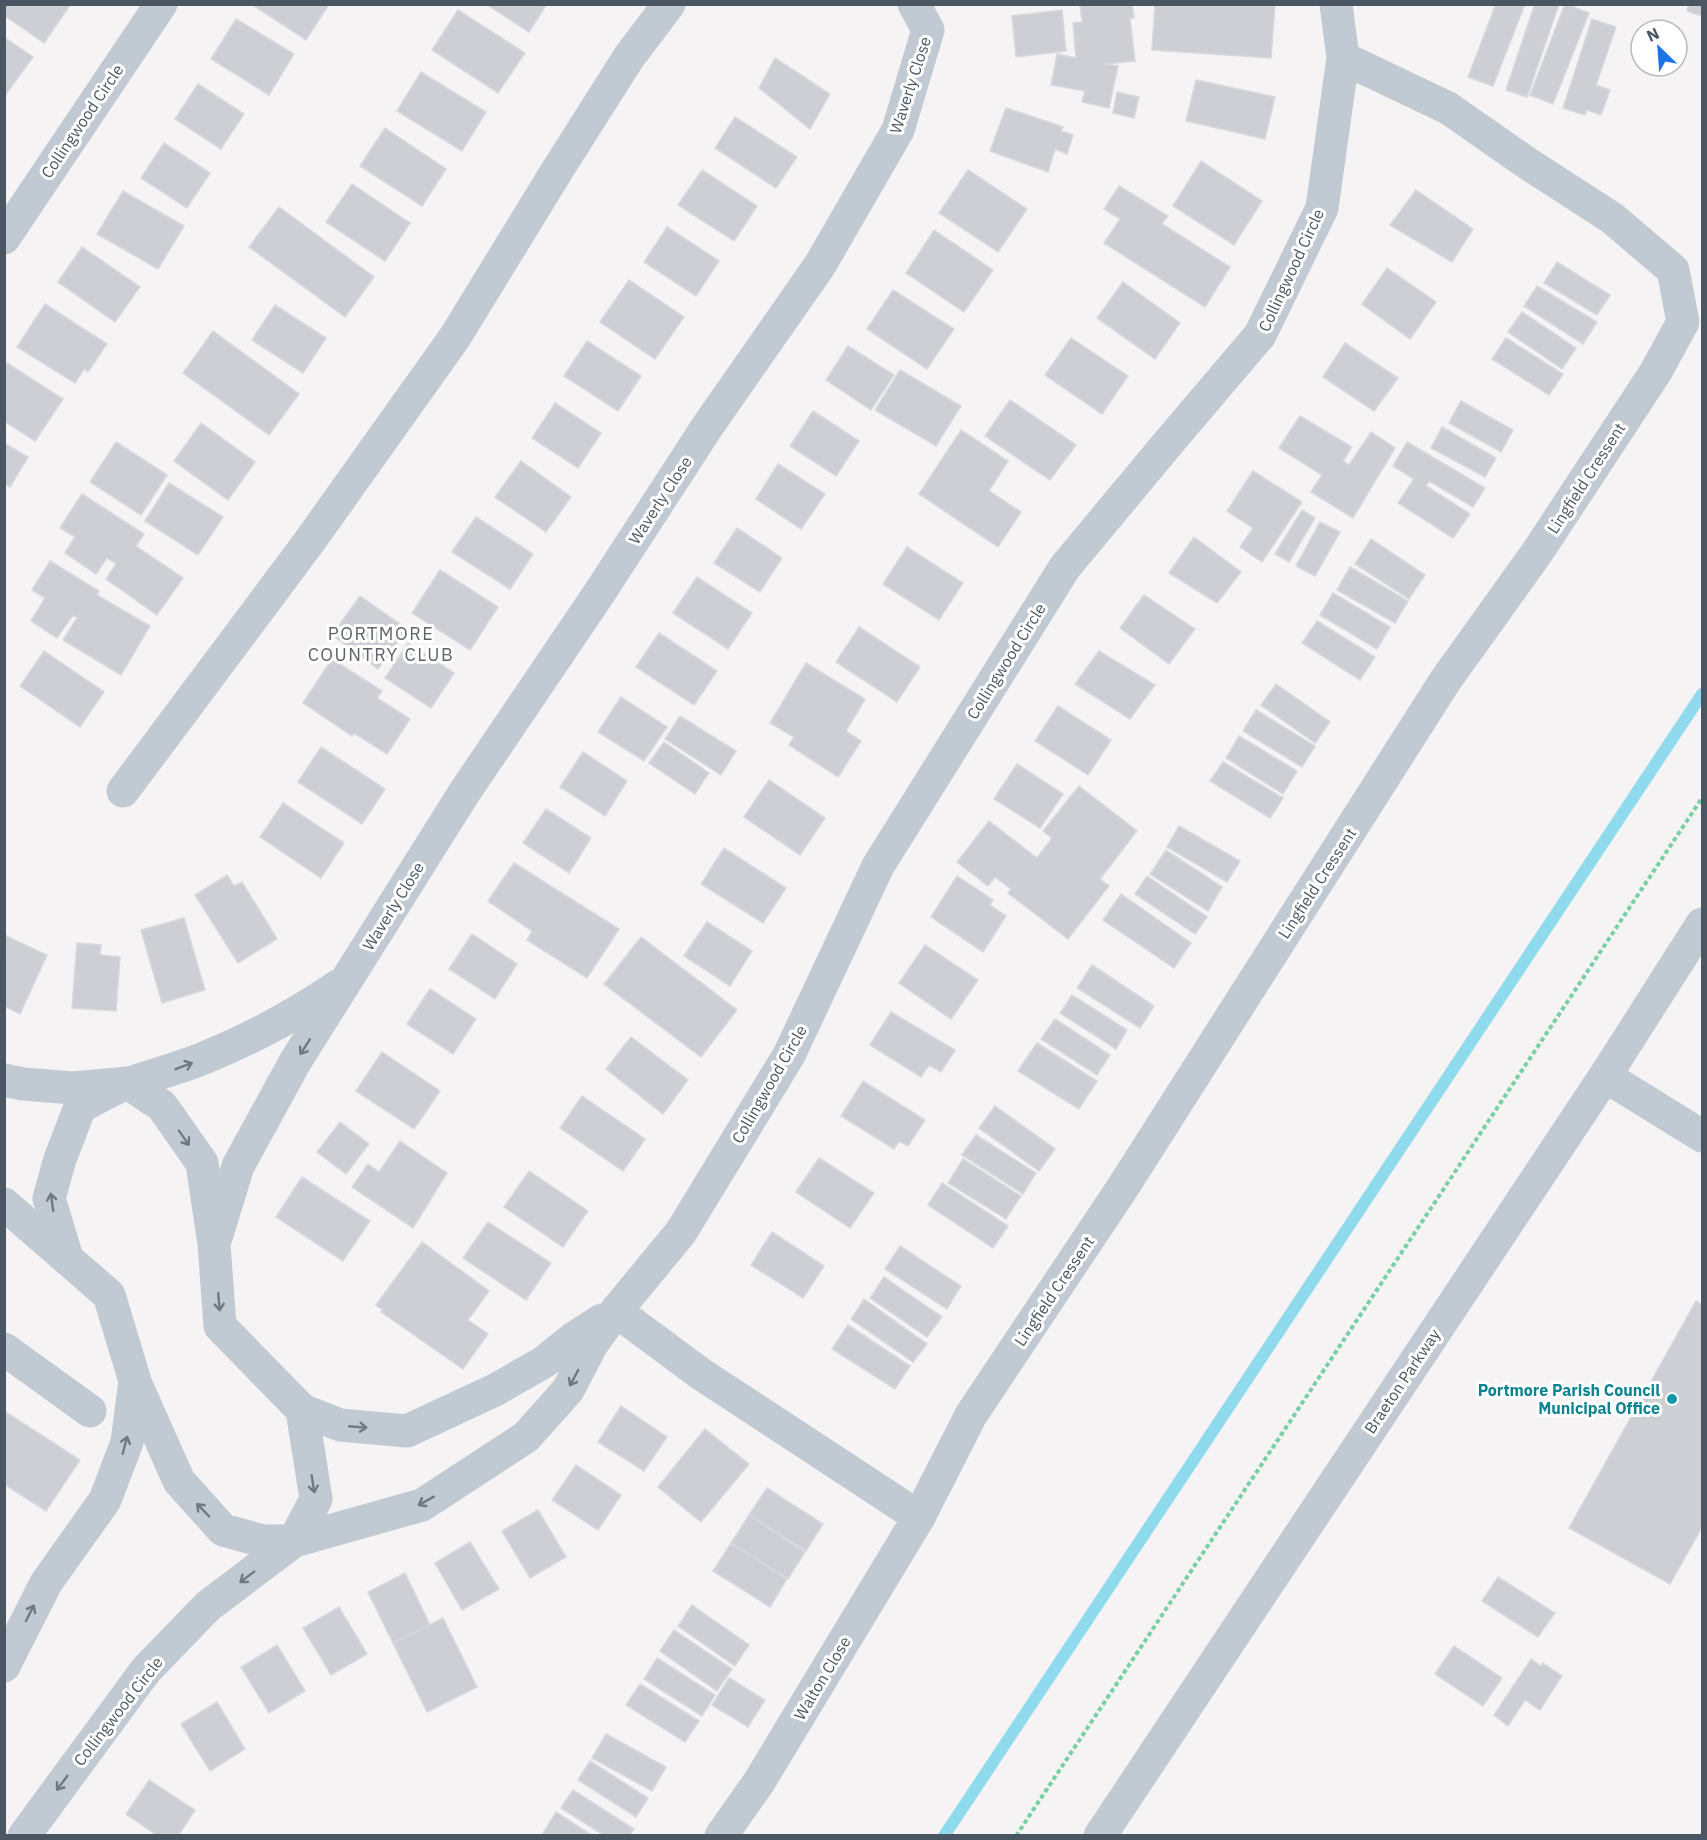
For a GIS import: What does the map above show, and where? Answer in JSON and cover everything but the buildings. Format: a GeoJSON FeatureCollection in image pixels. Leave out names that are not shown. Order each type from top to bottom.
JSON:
{"type":"FeatureCollection","features":[{"type":"Feature","properties":{"kind":"street","name":"Collingwood Circle"},"geometry":{"type":"LineString","coordinates":[[4,238],[161,4]]}},
{"type":"Feature","properties":{"kind":"street"},"geometry":{"type":"LineString","coordinates":[[123,791],[309,542],[455,337],[629,57],[669,4]]}},
{"type":"Feature","properties":{"kind":"street","name":"Waverly Close"},"geometry":{"type":"LineString","coordinates":[[214,1244],[238,1166],[295,1062],[464,793],[600,592],[707,427],[820,265],[898,130],[928,30],[914,4]]}},
{"type":"Feature","properties":{"kind":"street","name":"Collingwood Circle"},"geometry":{"type":"LineString","coordinates":[[24,1836],[146,1670],[208,1606],[294,1541],[422,1505],[526,1437],[568,1390],[592,1344],[681,1232],[789,1055],[878,866],[1065,567],[1260,335],[1322,208],[1343,58],[1336,4]]}},
{"type":"Feature","properties":{"kind":"street","name":"Lingfield Cressent"},"geometry":{"type":"LineString","coordinates":[[919,1517],[971,1415],[1123,1187],[1445,681],[1538,551],[1655,374],[1683,322],[1673,270],[1612,218],[1448,108],[1343,58]]}},
{"type":"Feature","properties":{"kind":"street","name":"Braeton Parkway"},"geometry":{"type":"LineString","coordinates":[[1100,1836],[1605,1076],[1702,924]]}},
{"type":"Feature","properties":{"kind":"street","name":"Waverly Close"},"geometry":{"type":"LineString","coordinates":[[128,1083],[165,1073],[207,1057],[309,1006],[347,980]]}},
{"type":"Feature","properties":{"kind":"street"},"geometry":{"type":"LineString","coordinates":[[1605,1076],[1702,1136]]}},
{"type":"Feature","properties":{"kind":"street"},"geometry":{"type":"LineString","coordinates":[[4,1080],[73,1088],[128,1083],[162,1106],[202,1163],[214,1244],[220,1326],[302,1410],[316,1499],[294,1541],[263,1540],[223,1530],[179,1481],[135,1381],[109,1295],[4,1204]]}},
{"type":"Feature","properties":{"kind":"street"},"geometry":{"type":"LineString","coordinates":[[67,1258],[49,1198],[60,1159],[80,1107],[128,1083]]}},
{"type":"Feature","properties":{"kind":"street","name":"Collingwood Circle"},"geometry":{"type":"LineString","coordinates":[[302,1410],[340,1425],[407,1431],[495,1390],[544,1362],[574,1338],[616,1311]]}},
{"type":"Feature","properties":{"kind":"street"},"geometry":{"type":"LineString","coordinates":[[616,1311],[701,1374],[919,1517]]}},
{"type":"Feature","properties":{"kind":"street"},"geometry":{"type":"LineString","coordinates":[[4,1349],[90,1411]]}},
{"type":"Feature","properties":{"kind":"street"},"geometry":{"type":"LineString","coordinates":[[4,1666],[46,1583],[105,1500],[126,1442],[135,1381]]}},
{"type":"Feature","properties":{"kind":"street","name":"Walton Close"},"geometry":{"type":"LineString","coordinates":[[721,1836],[759,1782],[919,1517]]}},
{"type":"Feature","properties":{"kind":"path"},"geometry":{"type":"LineString","coordinates":[[1016,1836],[1702,798]]}},
{"type":"Feature","properties":{"kind":"waterway"},"geometry":{"type":"LineString","coordinates":[[944,1836],[1702,694]]}},
{"type":"Feature","properties":{"kind":"place","name":"Portmore Parish Council Municipal Office"},"geometry":{"type":"Point","coordinates":[1672,1399]}},
{"type":"Feature","properties":{"kind":"district","name":"PORTMORE COUNTRY CLUB"},"geometry":{"type":"Point","coordinates":[381,643]}}]}
